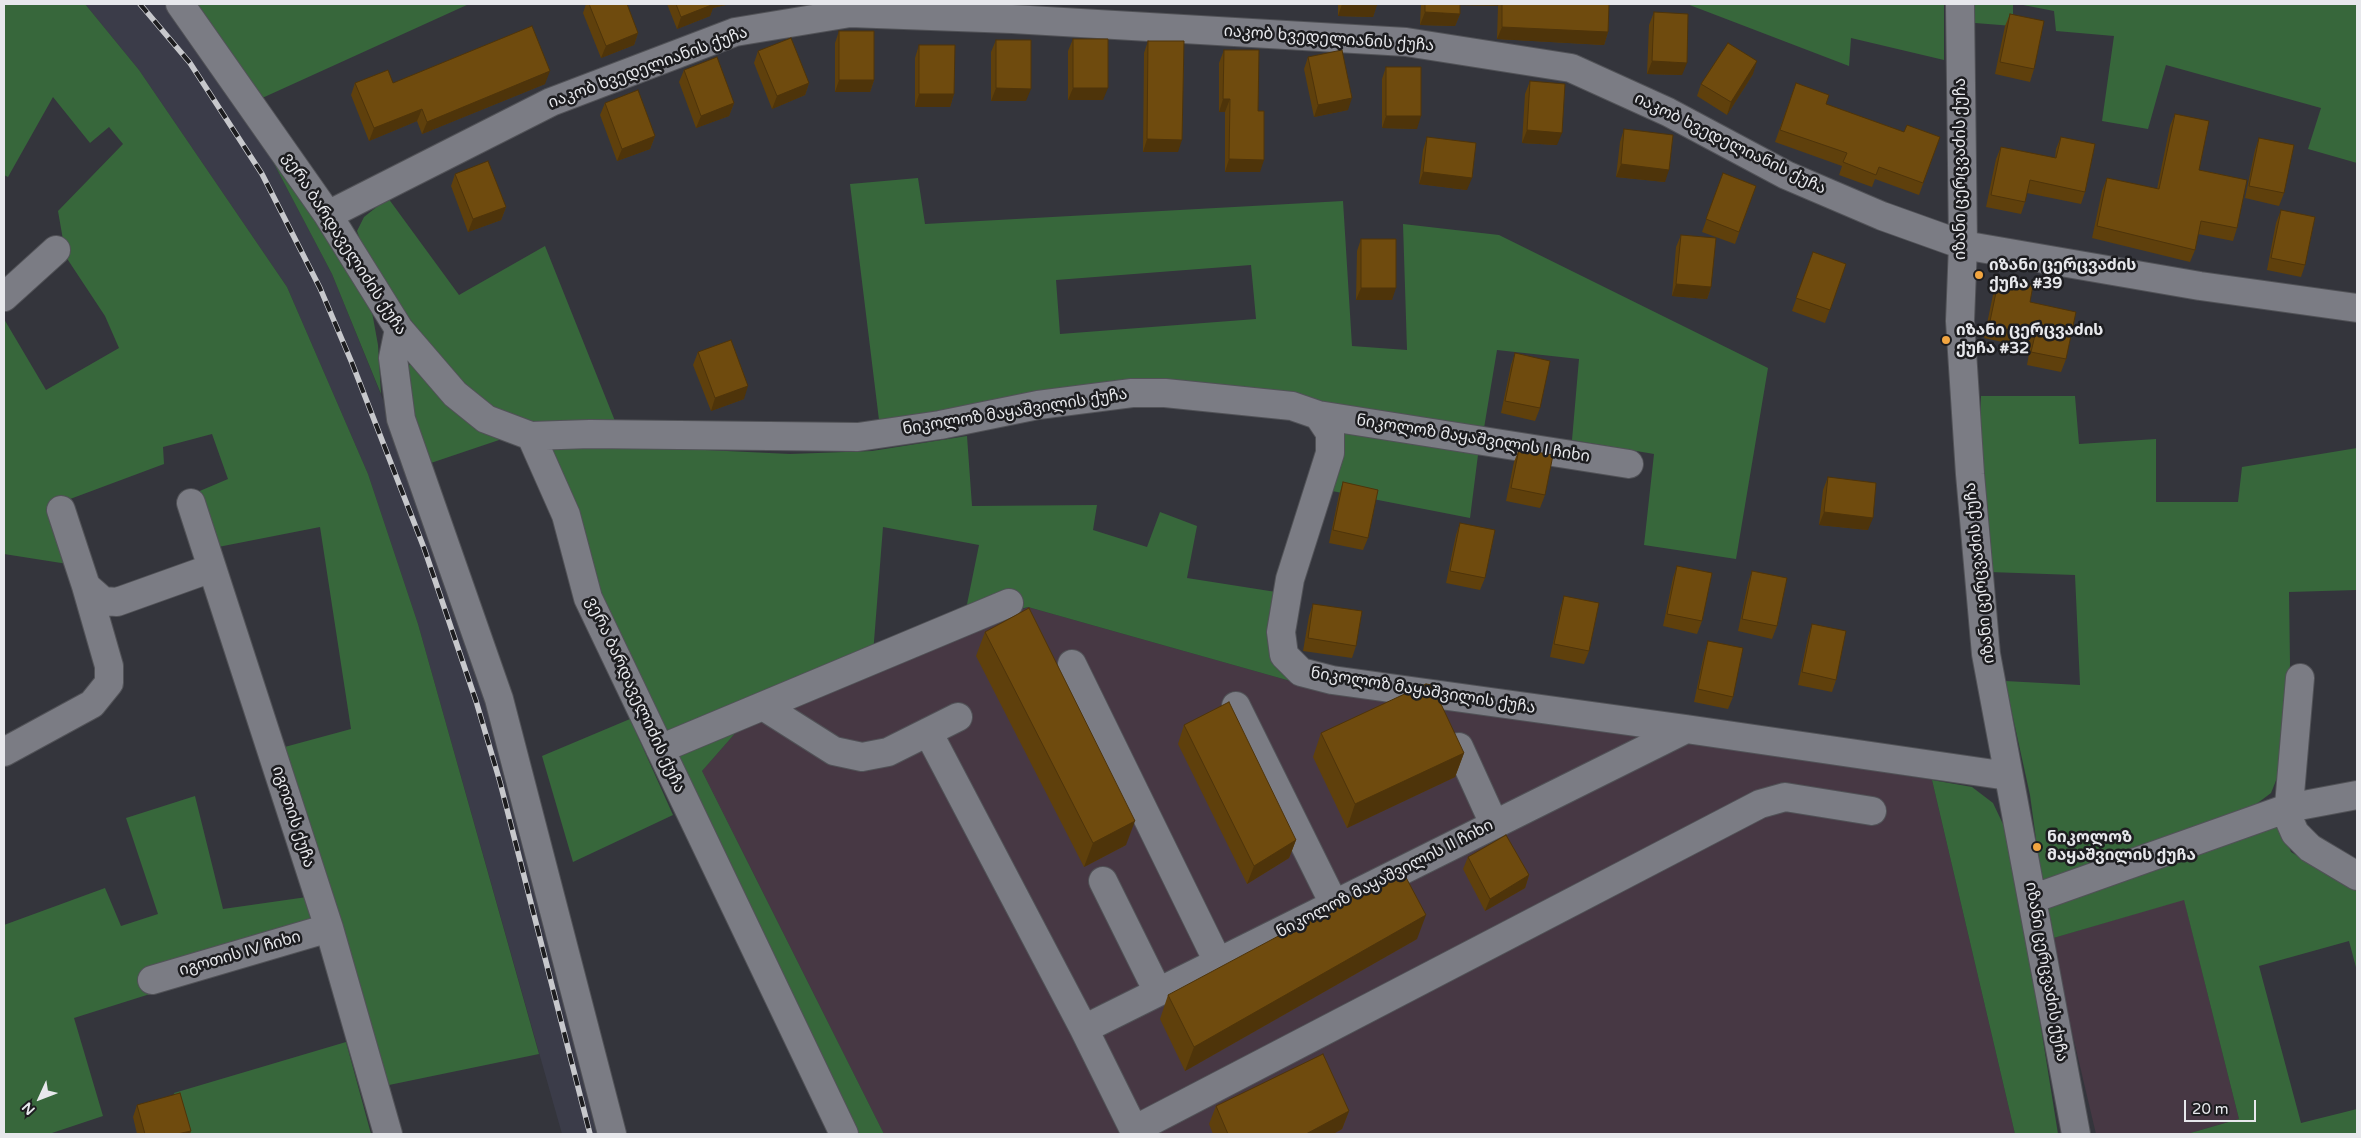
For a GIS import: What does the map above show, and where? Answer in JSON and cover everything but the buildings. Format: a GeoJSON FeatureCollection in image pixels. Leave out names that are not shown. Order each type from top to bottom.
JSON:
{"type":"FeatureCollection","features":[{"type":"Feature","properties":{"kind":"street","name":"ვერა ბარდაველიძის ქუჩა"},"geometry":{"type":"LineString","coordinates":[[180,4],[328,215],[398,329],[455,394],[486,419],[531,436],[566,516],[588,598],[844,1134]]}},
{"type":"Feature","properties":{"kind":"street","name":"იზანი ცერცვაძის ქუჩა"},"geometry":{"type":"LineString","coordinates":[[1960,4],[1963,245],[1960,321],[1970,474],[1986,654],[2076,1134]]}},
{"type":"Feature","properties":{"kind":"street","name":"იაკობ ხვედელიანის ქუჩა"},"geometry":{"type":"LineString","coordinates":[[328,215],[551,102],[735,32],[850,13],[1012,19],[1406,42],[1571,68],[1668,112],[1786,175],[1882,216],[1963,245],[2200,286],[2357,308]]}},
{"type":"Feature","properties":{"kind":"street"},"geometry":{"type":"LineString","coordinates":[[4,296],[56,250]]}},
{"type":"Feature","properties":{"kind":"street"},"geometry":{"type":"LineString","coordinates":[[398,329],[393,358],[402,419],[499,698],[612,1134]]}},
{"type":"Feature","properties":{"kind":"street","name":"ნიკოლოზ მაყაშვილის ქუჩა"},"geometry":{"type":"LineString","coordinates":[[531,436],[590,434],[858,436],[940,425],[1038,405],[1132,393],[1165,393],[1292,406],[1318,414],[1330,433],[1330,452],[1290,580],[1281,632],[1284,654],[1301,672],[1332,680],[2008,776]]}},
{"type":"Feature","properties":{"kind":"street","name":"ნიკოლოზ მაყაშვილის I ჩიხი"},"geometry":{"type":"LineString","coordinates":[[1318,414],[1629,464]]}},
{"type":"Feature","properties":{"kind":"street","name":"იგოთის ქუჩა"},"geometry":{"type":"LineString","coordinates":[[191,503],[329,928],[388,1134]]}},
{"type":"Feature","properties":{"kind":"street"},"geometry":{"type":"LineString","coordinates":[[4,752],[92,704],[108,683],[109,666],[86,586],[61,510]]}},
{"type":"Feature","properties":{"kind":"street"},"geometry":{"type":"LineString","coordinates":[[86,586],[103,601],[116,602],[212,568]]}},
{"type":"Feature","properties":{"kind":"street"},"geometry":{"type":"LineString","coordinates":[[660,749],[1008,603]]}},
{"type":"Feature","properties":{"kind":"street"},"geometry":{"type":"LineString","coordinates":[[1072,664],[1218,962]]}},
{"type":"Feature","properties":{"kind":"street"},"geometry":{"type":"LineString","coordinates":[[2300,678],[2288,817],[2295,833],[2310,848],[2357,876]]}},
{"type":"Feature","properties":{"kind":"street"},"geometry":{"type":"LineString","coordinates":[[763,706],[834,751],[862,757],[888,752],[958,717]]}},
{"type":"Feature","properties":{"kind":"street"},"geometry":{"type":"LineString","coordinates":[[1236,706],[1334,904]]}},
{"type":"Feature","properties":{"kind":"street","name":"ნიკოლოზ მაყაშვილის II ჩიხი"},"geometry":{"type":"LineString","coordinates":[[1084,1029],[1686,729]]}},
{"type":"Feature","properties":{"kind":"street"},"geometry":{"type":"LineString","coordinates":[[928,732],[1084,1029],[1135,1132],[1760,804],[1785,797],[1872,811]]}},
{"type":"Feature","properties":{"kind":"street"},"geometry":{"type":"LineString","coordinates":[[1459,747],[1494,824]]}},
{"type":"Feature","properties":{"kind":"street"},"geometry":{"type":"LineString","coordinates":[[2032,899],[2288,808],[2357,795]]}},
{"type":"Feature","properties":{"kind":"street"},"geometry":{"type":"LineString","coordinates":[[1103,881],[1158,992]]}},
{"type":"Feature","properties":{"kind":"street","name":"იგოთის IV ჩიხი"},"geometry":{"type":"LineString","coordinates":[[152,980],[329,928]]}},
{"type":"Feature","properties":{"kind":"shaded area"},"geometry":{"type":"Polygon","coordinates":[[[85,4],[164,4],[260,137],[332,274],[467,607],[604,1134],[562,1134],[418,624],[368,474],[287,287],[139,70],[85,4]]]}},
{"type":"Feature","properties":{"kind":"shaded area"},"geometry":{"type":"Polygon","coordinates":[[[1028,607],[1308,686],[1728,747],[1932,780],[2015,1134],[884,1134],[702,771],[745,722],[1028,607]]]}},
{"type":"Feature","properties":{"kind":"shaded area"},"geometry":{"type":"Polygon","coordinates":[[[2184,899],[2239,1119],[2187,1134],[2096,1134],[2050,939],[2184,899]]]}},
{"type":"Feature","properties":{"kind":"green space"},"geometry":{"type":"Polygon","coordinates":[[[4,4],[85,4],[139,70],[287,287],[368,474],[418,624],[539,1054],[389,1085],[281,748],[351,729],[320,527],[213,548],[195,493],[228,479],[212,434],[163,447],[164,464],[54,505],[74,565],[4,554],[4,319],[46,390],[119,348],[105,316],[66,257],[58,211],[123,144],[109,127],[90,143],[53,97],[8,177],[4,175],[4,4]]]}},
{"type":"Feature","properties":{"kind":"green space"},"geometry":{"type":"Polygon","coordinates":[[[194,4],[469,4],[260,99],[194,4]]]}},
{"type":"Feature","properties":{"kind":"green space"},"geometry":{"type":"Polygon","coordinates":[[[1687,4],[1944,4],[1944,60],[1851,38],[1849,66],[1687,4]]]}},
{"type":"Feature","properties":{"kind":"green space"},"geometry":{"type":"Polygon","coordinates":[[[1973,4],[2013,4],[2013,26],[1975,23],[1973,4]]]}},
{"type":"Feature","properties":{"kind":"green space"},"geometry":{"type":"Polygon","coordinates":[[[2018,4],[2357,4],[2357,163],[2308,149],[2321,108],[2166,65],[2148,129],[2102,121],[2114,36],[2056,31],[2054,11],[2018,4]]]}},
{"type":"Feature","properties":{"kind":"green space"},"geometry":{"type":"Polygon","coordinates":[[[260,137],[337,248],[372,312],[378,345],[381,394],[332,274],[260,137]]]}},
{"type":"Feature","properties":{"kind":"green space"},"geometry":{"type":"Polygon","coordinates":[[[918,178],[925,224],[1343,201],[1352,346],[1407,350],[1403,224],[1499,235],[1768,368],[1736,559],[1644,545],[1654,454],[1572,440],[1579,359],[1497,350],[1483,434],[1134,381],[879,420],[850,184],[918,178]],[[1251,265],[1056,280],[1060,334],[1256,319],[1251,265]]]}},
{"type":"Feature","properties":{"kind":"green space"},"geometry":{"type":"Polygon","coordinates":[[[388,198],[459,295],[545,246],[615,421],[537,424],[499,413],[472,393],[452,374],[369,265],[357,231],[364,217],[388,198]]]}},
{"type":"Feature","properties":{"kind":"green space"},"geometry":{"type":"Polygon","coordinates":[[[406,364],[412,365],[502,439],[422,466],[406,364]]]}},
{"type":"Feature","properties":{"kind":"green space"},"geometry":{"type":"Polygon","coordinates":[[[1981,396],[2075,396],[2079,444],[2156,439],[2156,502],[2238,502],[2242,467],[2357,448],[2357,590],[2289,592],[2290,664],[2285,758],[2271,793],[2255,805],[2042,883],[2030,795],[2005,681],[2080,685],[2075,575],[1989,572],[1979,481],[1981,396]]]}},
{"type":"Feature","properties":{"kind":"green space"},"geometry":{"type":"Polygon","coordinates":[[[1345,427],[1479,447],[1470,518],[1327,490],[1345,427]]]}},
{"type":"Feature","properties":{"kind":"green space"},"geometry":{"type":"Polygon","coordinates":[[[967,436],[972,506],[1097,505],[1093,530],[1147,547],[1160,512],[1197,526],[1187,578],[1276,592],[1308,686],[1028,607],[1014,611],[965,614],[979,545],[883,527],[873,654],[667,732],[596,593],[549,449],[558,443],[790,454],[872,451],[967,436]]]}},
{"type":"Feature","properties":{"kind":"green space"},"geometry":{"type":"Polygon","coordinates":[[[630,719],[673,815],[573,862],[542,756],[630,719]]]}},
{"type":"Feature","properties":{"kind":"green space"},"geometry":{"type":"Polygon","coordinates":[[[745,722],[702,771],[884,1134],[854,1134],[678,759],[684,746],[745,722]]]}},
{"type":"Feature","properties":{"kind":"green space"},"geometry":{"type":"Polygon","coordinates":[[[1932,780],[1972,787],[1993,803],[2011,841],[2058,1134],[2015,1134],[1932,780]]]}},
{"type":"Feature","properties":{"kind":"green space"},"geometry":{"type":"Polygon","coordinates":[[[195,796],[223,909],[307,897],[313,921],[145,977],[150,994],[74,1018],[103,1116],[49,1134],[4,1134],[4,925],[105,888],[121,926],[158,914],[126,818],[195,796]]]}},
{"type":"Feature","properties":{"kind":"green space"},"geometry":{"type":"Polygon","coordinates":[[[2280,821],[2291,852],[2357,891],[2357,971],[2349,941],[2259,966],[2301,1123],[2357,1109],[2357,1134],[2187,1134],[2239,1119],[2184,900],[2050,939],[2042,906],[2280,821]]]}},
{"type":"Feature","properties":{"kind":"green space"},"geometry":{"type":"Polygon","coordinates":[[[346,1042],[371,1134],[186,1134],[174,1093],[346,1042]]]}},
{"type":"Feature","properties":{"kind":"railway"},"geometry":{"type":"LineString","coordinates":[[140,4],[190,63],[262,174],[320,288],[352,363],[424,548],[476,701],[500,782],[590,1134]]}},
{"type":"Feature","properties":{"kind":"place","name":"იზანი ცერცვაძის ქუჩა #39"},"geometry":{"type":"Point","coordinates":[1979,275]}},
{"type":"Feature","properties":{"kind":"place","name":"იზანი ცერცვაძის ქუჩა #32"},"geometry":{"type":"Point","coordinates":[1946,340]}},
{"type":"Feature","properties":{"kind":"place","name":"ნიკოლოზ მაყაშვილის ქუჩა"},"geometry":{"type":"Point","coordinates":[2037,847]}}]}
